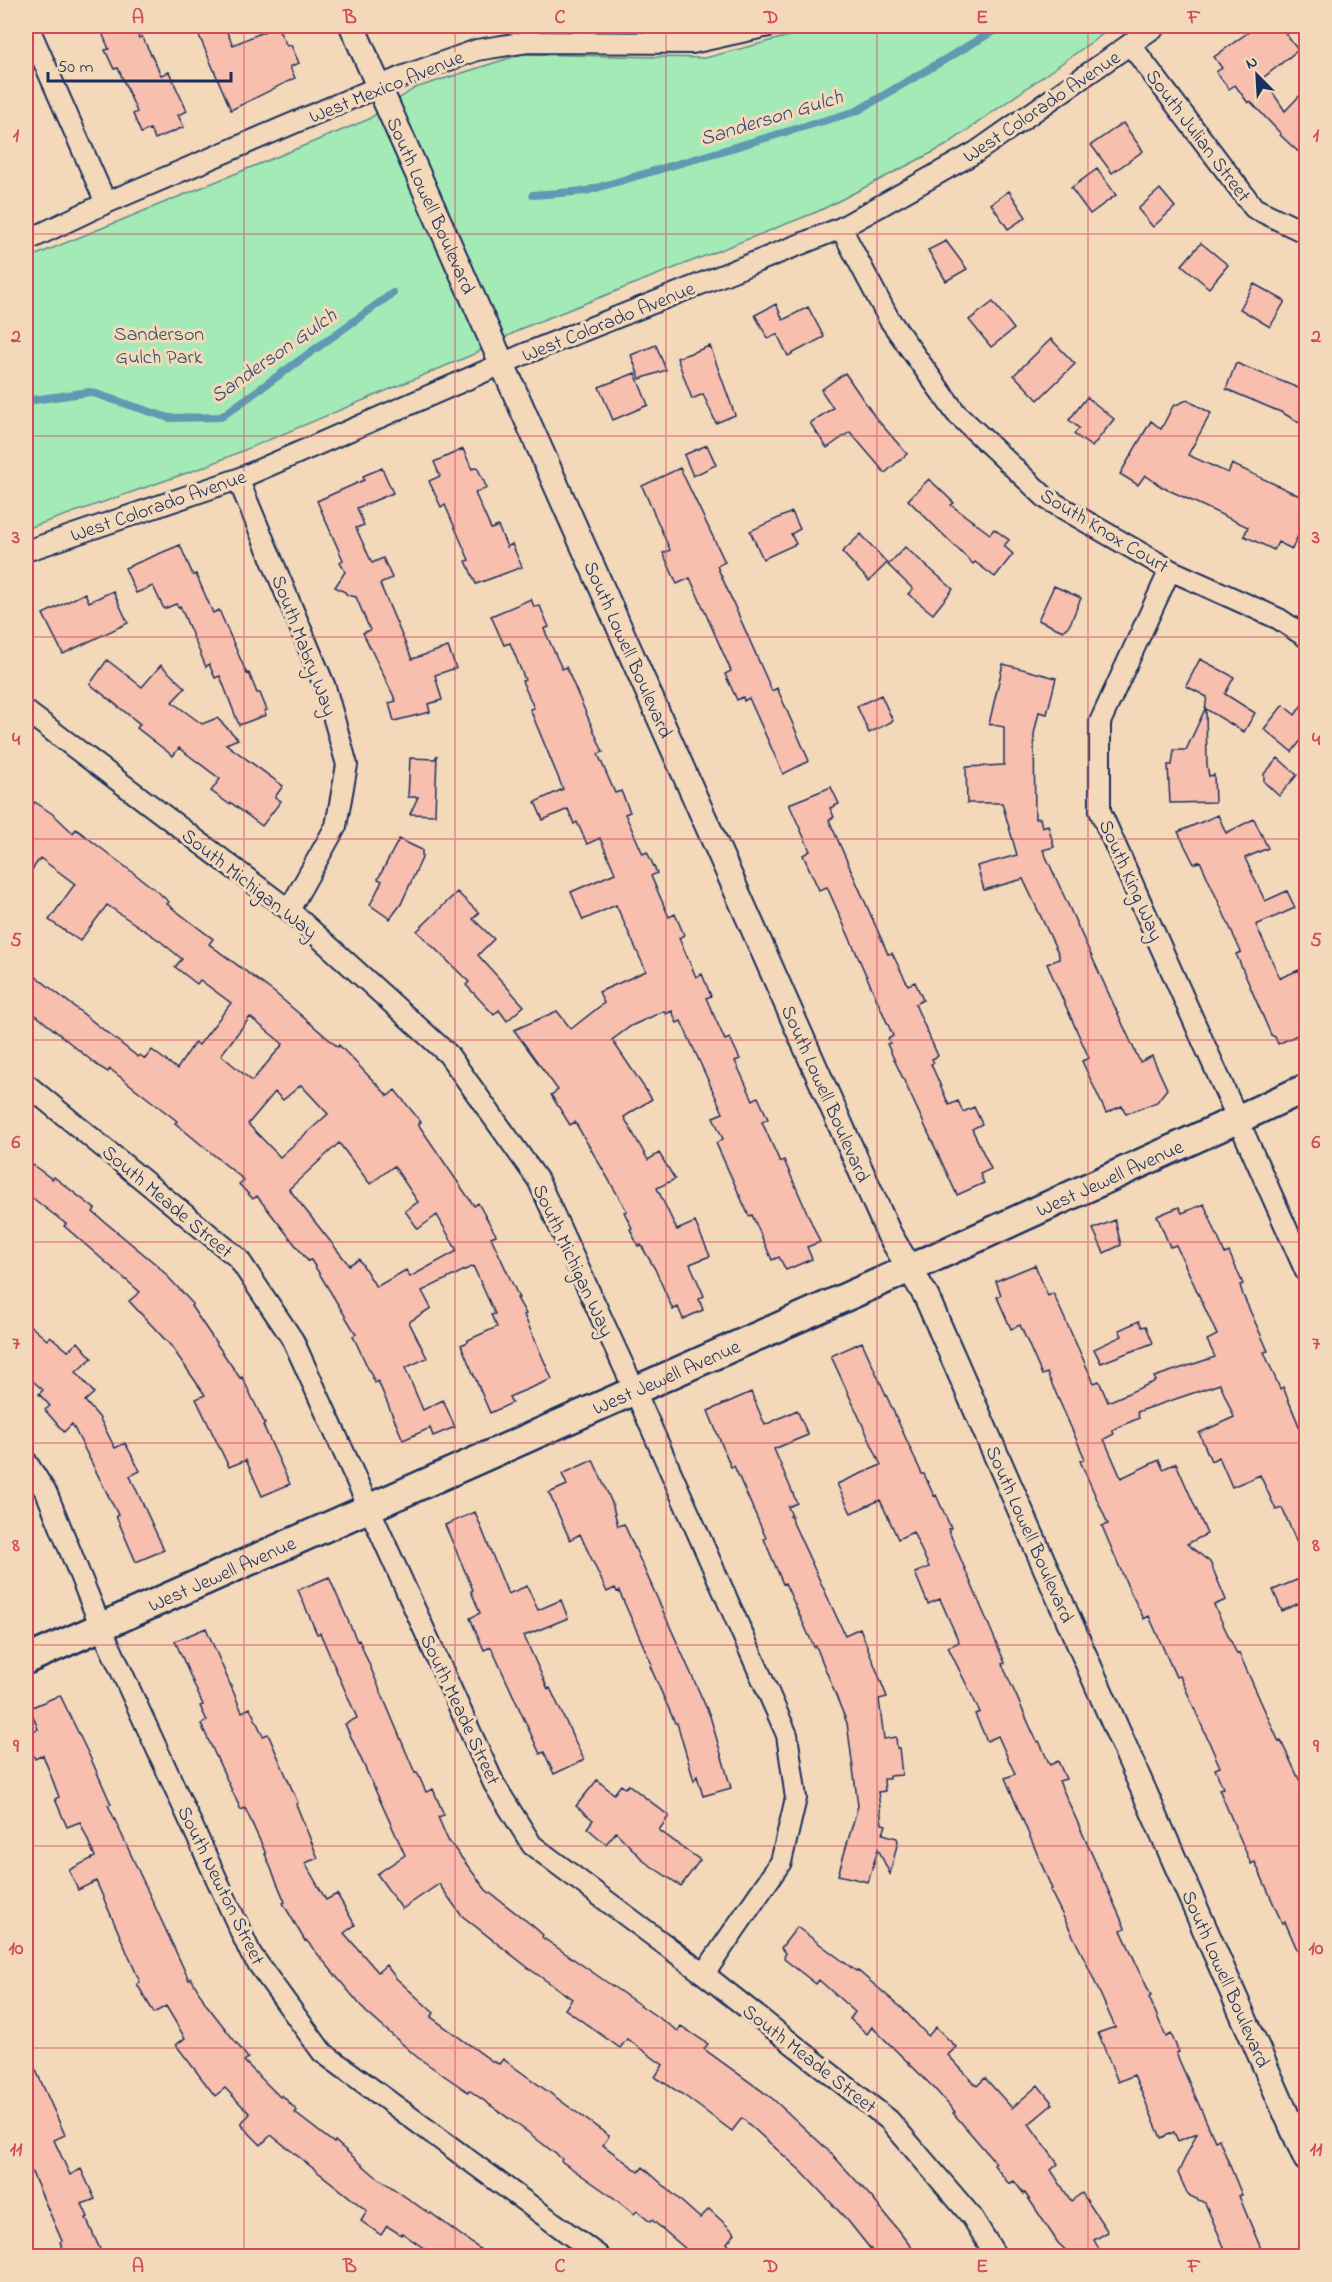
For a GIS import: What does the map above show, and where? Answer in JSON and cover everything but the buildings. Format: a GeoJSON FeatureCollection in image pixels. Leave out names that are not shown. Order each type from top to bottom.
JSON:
{"type":"FeatureCollection","features":[{"type":"Feature","properties":{"kind":"main road","name":"West Jewell Avenue"},"geometry":{"type":"LineString","coordinates":[[26,1660],[909,1269],[1306,1088]]}},
{"type":"Feature","properties":{"kind":"street"},"geometry":{"type":"LineString","coordinates":[[28,26],[106,203]]}},
{"type":"Feature","properties":{"kind":"street","name":"South Lowell Boulevard"},"geometry":{"type":"LineString","coordinates":[[352,26],[888,1234],[926,1296],[1306,2159]]}},
{"type":"Feature","properties":{"kind":"street","name":"West Mexico Avenue"},"geometry":{"type":"LineString","coordinates":[[26,241],[106,203],[404,76],[477,50],[528,42],[688,34],[769,26]]}},
{"type":"Feature","properties":{"kind":"street","name":"West Colorado Avenue"},"geometry":{"type":"LineString","coordinates":[[26,551],[238,479],[503,364],[841,228],[976,152],[1156,26]]}},
{"type":"Feature","properties":{"kind":"street","name":"South Julian Street"},"geometry":{"type":"LineString","coordinates":[[1130,44],[1254,208],[1306,234]]}},
{"type":"Feature","properties":{"kind":"street","name":"South Knox Court"},"geometry":{"type":"LineString","coordinates":[[841,228],[889,319],[956,413],[1047,499],[1170,570],[1279,619],[1306,637]]}},
{"type":"Feature","properties":{"kind":"street","name":"South Mabry Way"},"geometry":{"type":"LineString","coordinates":[[238,479],[325,687],[347,765],[336,826],[289,910]]}},
{"type":"Feature","properties":{"kind":"street","name":"South King Way"},"geometry":{"type":"LineString","coordinates":[[1170,570],[1100,722],[1100,811],[1306,1272]]}},
{"type":"Feature","properties":{"kind":"street","name":"South Michigan Way"},"geometry":{"type":"LineString","coordinates":[[26,711],[289,910],[448,1054],[538,1180],[788,1734],[796,1798],[781,1862],[704,1974]]}},
{"type":"Feature","properties":{"kind":"street","name":"South Meade Street"},"geometry":{"type":"LineString","coordinates":[[26,1084],[238,1258],[293,1340],[494,1784],[532,1845],[704,1974],[889,2120],[972,2217],[996,2256]]}},
{"type":"Feature","properties":{"kind":"street","name":"South Newton Street"},"geometry":{"type":"LineString","coordinates":[[26,1461],[46,1494],[101,1627],[251,1954],[322,2052],[599,2256]]}},
{"type":"Feature","properties":{"kind":"green space","name":"Sanderson Gulch Park"},"geometry":{"type":"Polygon","coordinates":[[[827,26],[1114,26],[945,146],[819,211],[525,327],[474,354],[204,467],[26,529],[26,259],[367,120],[415,88],[522,54],[705,58],[827,26]]]}},
{"type":"Feature","properties":{"kind":"waterway","name":"Sanderson Gulch"},"geometry":{"type":"LineString","coordinates":[[533,195],[586,191],[857,111],[1002,26]]}},
{"type":"Feature","properties":{"kind":"waterway","name":"Sanderson Gulch"},"geometry":{"type":"LineString","coordinates":[[26,401],[90,392],[169,418],[221,417],[393,293]]}}]}
